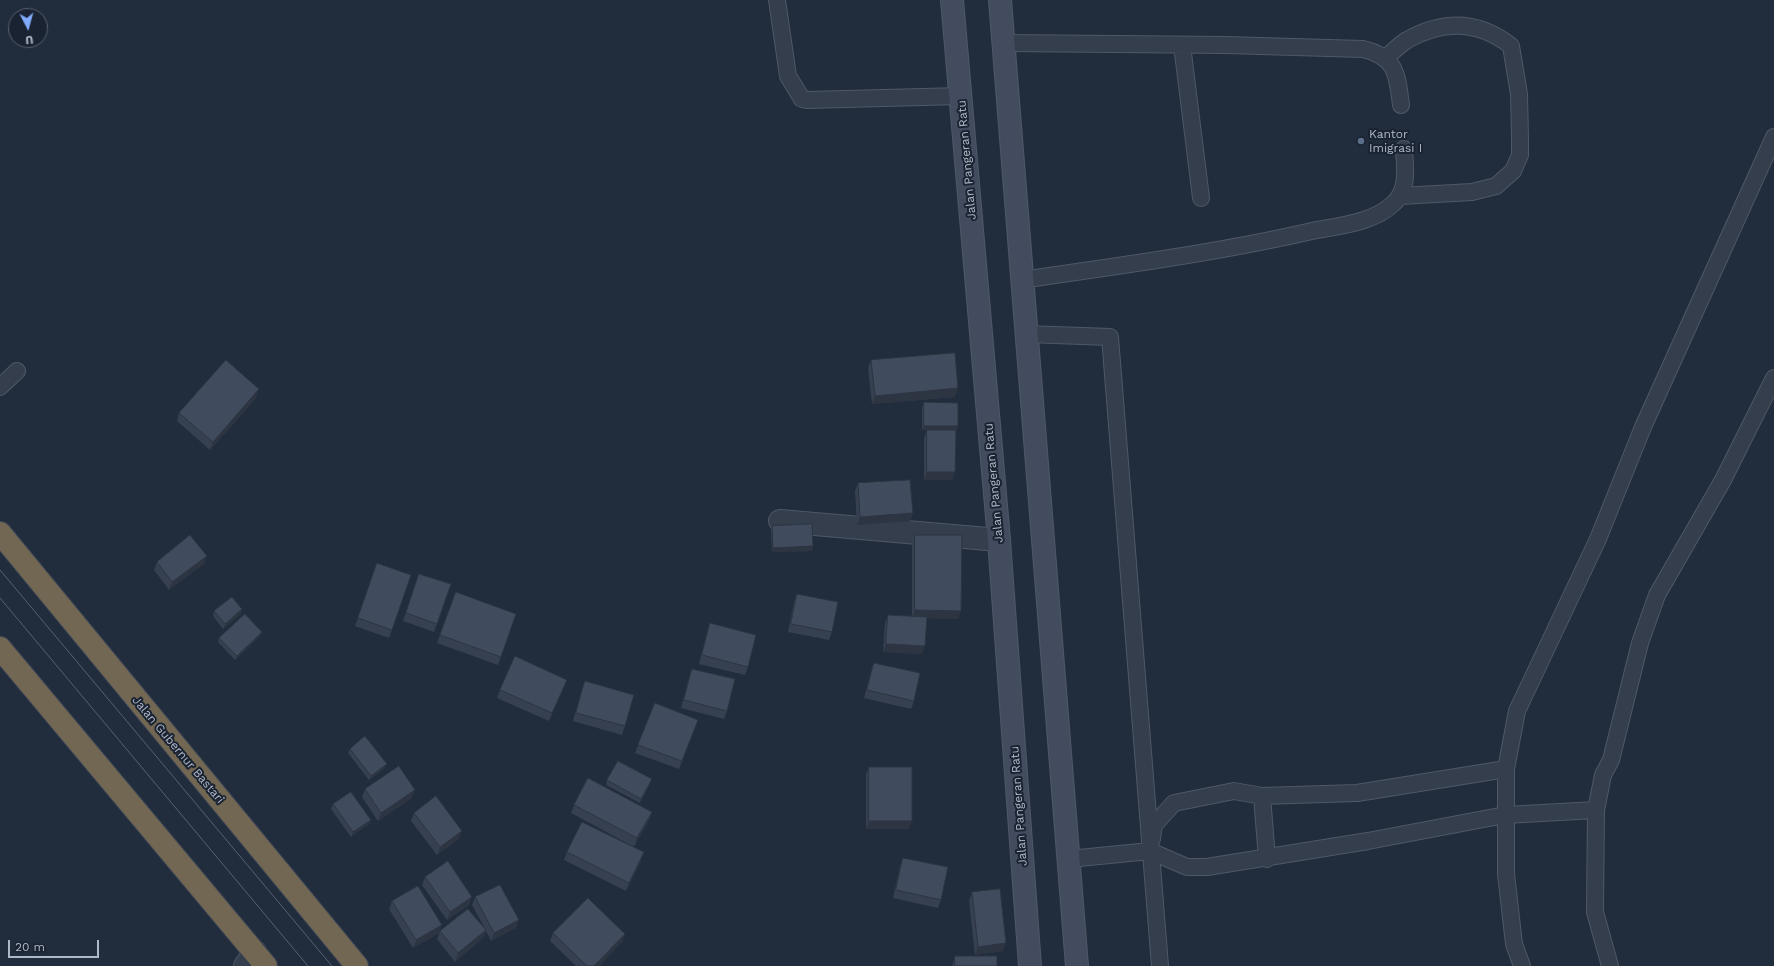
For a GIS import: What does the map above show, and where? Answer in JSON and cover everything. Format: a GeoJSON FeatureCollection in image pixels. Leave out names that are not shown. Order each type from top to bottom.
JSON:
{"type":"FeatureCollection","features":[{"type":"Feature","properties":{"kind":"highway","name":"Jalan Gubernur Bastari"},"geometry":{"type":"LineString","coordinates":[[0,534],[357,966]]}},
{"type":"Feature","properties":{"kind":"highway"},"geometry":{"type":"LineString","coordinates":[[0,648],[255,961]]}},
{"type":"Feature","properties":{"kind":"street","name":"Jalan Pangeran Ratu"},"geometry":{"type":"LineString","coordinates":[[952,0],[999,540],[1030,966]]}},
{"type":"Feature","properties":{"kind":"street"},"geometry":{"type":"LineString","coordinates":[[1000,0],[1021,280],[1078,966]]}},
{"type":"Feature","properties":{"kind":"street"},"geometry":{"type":"LineString","coordinates":[[780,521],[999,540]]}},
{"type":"Feature","properties":{"kind":"lane"},"geometry":{"type":"LineString","coordinates":[[777,0],[788,76],[802,98],[807,100],[961,96]]}},
{"type":"Feature","properties":{"kind":"lane"},"geometry":{"type":"LineString","coordinates":[[1385,58],[1406,41],[1431,30],[1451,26],[1474,26],[1510,46],[1519,94],[1520,154],[1512,171],[1496,186],[1472,192],[1400,196]]}},
{"type":"Feature","properties":{"kind":"lane"},"geometry":{"type":"LineString","coordinates":[[1004,43],[1182,44],[1363,49],[1373,51],[1385,58],[1393,66],[1397,75],[1401,105]]}},
{"type":"Feature","properties":{"kind":"lane"},"geometry":{"type":"LineString","coordinates":[[1182,44],[1201,198]]}},
{"type":"Feature","properties":{"kind":"lane"},"geometry":{"type":"LineString","coordinates":[[1522,966],[1514,944],[1506,874],[1506,769],[1517,710],[1598,539],[1643,428],[1774,137]]}},
{"type":"Feature","properties":{"kind":"lane"},"geometry":{"type":"LineString","coordinates":[[1021,280],[1245,246],[1329,228],[1376,215],[1388,209],[1400,196],[1405,178],[1404,149]]}},
{"type":"Feature","properties":{"kind":"lane"},"geometry":{"type":"LineString","coordinates":[[1026,334],[1110,336],[1160,966]]}},
{"type":"Feature","properties":{"kind":"lane"},"geometry":{"type":"LineString","coordinates":[[0,387],[17,371]]}},
{"type":"Feature","properties":{"kind":"lane"},"geometry":{"type":"LineString","coordinates":[[1610,966],[1595,912],[1596,810],[1603,776],[1611,760],[1640,643],[1657,595],[1723,480],[1774,378]]}},
{"type":"Feature","properties":{"kind":"lane"},"geometry":{"type":"LineString","coordinates":[[1150,851],[1154,825],[1174,804],[1234,791],[1262,796],[1357,793],[1506,769]]}},
{"type":"Feature","properties":{"kind":"lane"},"geometry":{"type":"LineString","coordinates":[[1262,796],[1267,859]]}},
{"type":"Feature","properties":{"kind":"lane"},"geometry":{"type":"LineString","coordinates":[[1069,859],[1150,851],[1187,866],[1207,867],[1267,859],[1505,816],[1596,810]]}},
{"type":"Feature","properties":{"kind":"building"},"geometry":{"type":"Polygon","coordinates":[[[955,353],[958,388],[875,396],[871,360],[955,353]]]}},
{"type":"Feature","properties":{"kind":"building"},"geometry":{"type":"Polygon","coordinates":[[[226,360],[259,389],[213,442],[179,413],[226,360]]]}},
{"type":"Feature","properties":{"kind":"building"},"geometry":{"type":"Polygon","coordinates":[[[924,402],[958,403],[958,426],[924,426],[924,402]]]}},
{"type":"Feature","properties":{"kind":"building"},"geometry":{"type":"Polygon","coordinates":[[[927,430],[956,430],[955,472],[927,472],[927,430]]]}},
{"type":"Feature","properties":{"kind":"building"},"geometry":{"type":"Polygon","coordinates":[[[910,480],[913,513],[860,517],[858,483],[910,480]]]}},
{"type":"Feature","properties":{"kind":"building"},"geometry":{"type":"Polygon","coordinates":[[[812,524],[813,546],[773,548],[772,526],[812,524]]]}},
{"type":"Feature","properties":{"kind":"building"},"geometry":{"type":"Polygon","coordinates":[[[190,535],[207,556],[172,582],[157,562],[190,535]]]}},
{"type":"Feature","properties":{"kind":"building"},"geometry":{"type":"Polygon","coordinates":[[[915,535],[962,535],[961,611],[915,610],[915,535]]]}},
{"type":"Feature","properties":{"kind":"building"},"geometry":{"type":"Polygon","coordinates":[[[377,563],[411,575],[392,630],[358,618],[377,563]]]}},
{"type":"Feature","properties":{"kind":"building"},"geometry":{"type":"Polygon","coordinates":[[[419,574],[451,584],[437,624],[406,613],[419,574]]]}},
{"type":"Feature","properties":{"kind":"building"},"geometry":{"type":"Polygon","coordinates":[[[456,592],[516,614],[501,657],[440,635],[456,592]]]}},
{"type":"Feature","properties":{"kind":"building"},"geometry":{"type":"Polygon","coordinates":[[[797,594],[838,602],[832,632],[791,624],[797,594]]]}},
{"type":"Feature","properties":{"kind":"building"},"geometry":{"type":"Polygon","coordinates":[[[232,597],[242,609],[225,624],[214,611],[232,597]]]}},
{"type":"Feature","properties":{"kind":"building"},"geometry":{"type":"Polygon","coordinates":[[[245,614],[262,632],[237,656],[219,638],[245,614]]]}},
{"type":"Feature","properties":{"kind":"building"},"geometry":{"type":"Polygon","coordinates":[[[888,615],[927,617],[925,646],[886,644],[888,615]]]}},
{"type":"Feature","properties":{"kind":"building"},"geometry":{"type":"Polygon","coordinates":[[[710,623],[756,635],[748,667],[702,655],[710,623]]]}},
{"type":"Feature","properties":{"kind":"building"},"geometry":{"type":"Polygon","coordinates":[[[515,656],[567,680],[552,713],[500,690],[515,656]]]}},
{"type":"Feature","properties":{"kind":"building"},"geometry":{"type":"Polygon","coordinates":[[[874,663],[920,673],[914,701],[867,690],[874,663]]]}},
{"type":"Feature","properties":{"kind":"building"},"geometry":{"type":"Polygon","coordinates":[[[692,669],[735,679],[727,711],[684,700],[692,669]]]}},
{"type":"Feature","properties":{"kind":"building"},"geometry":{"type":"Polygon","coordinates":[[[585,681],[634,695],[625,726],[576,713],[585,681]]]}},
{"type":"Feature","properties":{"kind":"building"},"geometry":{"type":"Polygon","coordinates":[[[655,703],[698,720],[682,761],[638,745],[655,703]]]}},
{"type":"Feature","properties":{"kind":"building"},"geometry":{"type":"Polygon","coordinates":[[[365,736],[387,764],[371,776],[350,749],[365,736]]]}},
{"type":"Feature","properties":{"kind":"building"},"geometry":{"type":"Polygon","coordinates":[[[618,761],[652,779],[641,799],[607,780],[618,761]]]}},
{"type":"Feature","properties":{"kind":"building"},"geometry":{"type":"Polygon","coordinates":[[[399,766],[415,790],[381,813],[365,789],[399,766]]]}},
{"type":"Feature","properties":{"kind":"building"},"geometry":{"type":"Polygon","coordinates":[[[869,767],[912,767],[912,821],[869,821],[869,767]]]}},
{"type":"Feature","properties":{"kind":"building"},"geometry":{"type":"Polygon","coordinates":[[[588,778],[652,812],[637,838],[574,805],[588,778]]]}},
{"type":"Feature","properties":{"kind":"building"},"geometry":{"type":"Polygon","coordinates":[[[351,792],[371,820],[353,832],[333,804],[351,792]]]}},
{"type":"Feature","properties":{"kind":"building"},"geometry":{"type":"Polygon","coordinates":[[[436,796],[462,831],[440,847],[414,813],[436,796]]]}},
{"type":"Feature","properties":{"kind":"building"},"geometry":{"type":"Polygon","coordinates":[[[582,822],[644,852],[629,883],[567,852],[582,822]]]}},
{"type":"Feature","properties":{"kind":"building"},"geometry":{"type":"Polygon","coordinates":[[[903,858],[948,867],[941,900],[896,890],[903,858]]]}},
{"type":"Feature","properties":{"kind":"building"},"geometry":{"type":"Polygon","coordinates":[[[448,861],[472,897],[450,912],[425,877],[448,861]]]}},
{"type":"Feature","properties":{"kind":"building"},"geometry":{"type":"Polygon","coordinates":[[[500,885],[519,920],[494,933],[475,897],[500,885]]]}},
{"type":"Feature","properties":{"kind":"building"},"geometry":{"type":"Polygon","coordinates":[[[418,886],[442,925],[416,940],[392,901],[418,886]]]}},
{"type":"Feature","properties":{"kind":"building"},"geometry":{"type":"Polygon","coordinates":[[[1000,889],[1006,943],[978,947],[972,892],[1000,889]]]}},
{"type":"Feature","properties":{"kind":"building"},"geometry":{"type":"Polygon","coordinates":[[[588,898],[625,934],[594,966],[587,966],[553,933],[588,898]]]}},
{"type":"Feature","properties":{"kind":"building"},"geometry":{"type":"Polygon","coordinates":[[[468,909],[486,930],[458,953],[440,931],[468,909]]]}},
{"type":"Feature","properties":{"kind":"building"},"geometry":{"type":"Polygon","coordinates":[[[955,956],[997,956],[997,966],[955,966],[955,956]]]}},
{"type":"Feature","properties":{"kind":"tram line"},"geometry":{"type":"LineString","coordinates":[[0,570],[332,966]]}},
{"type":"Feature","properties":{"kind":"tram line"},"geometry":{"type":"LineString","coordinates":[[0,598],[308,966]]}},
{"type":"Feature","properties":{"kind":"place","name":"Kantor Imigrasi I"},"geometry":{"type":"Point","coordinates":[1361,141]}}]}
